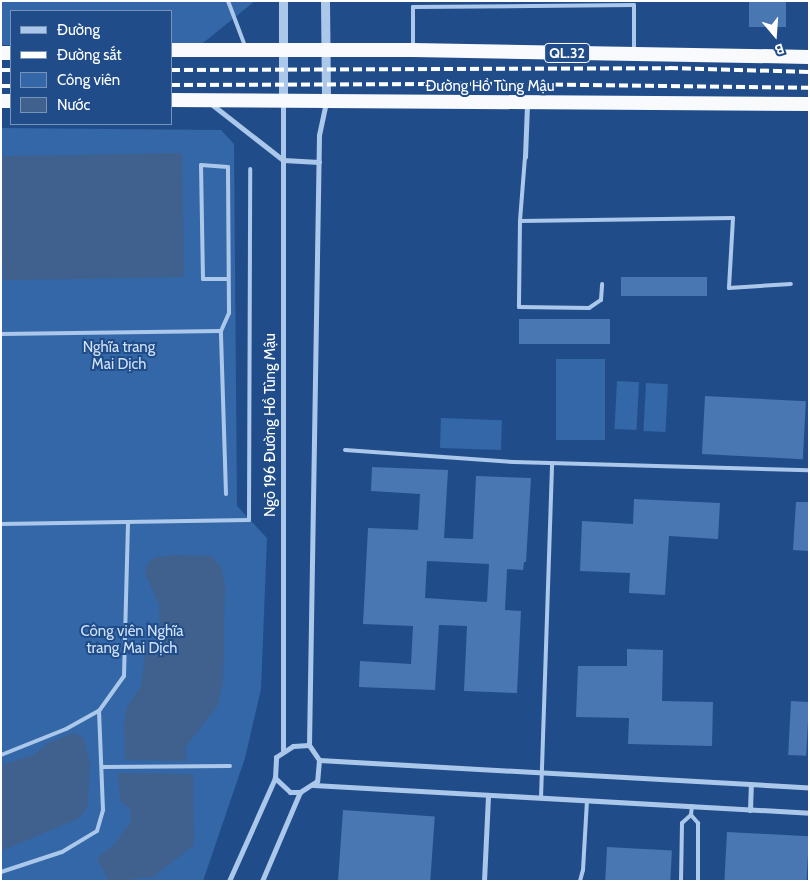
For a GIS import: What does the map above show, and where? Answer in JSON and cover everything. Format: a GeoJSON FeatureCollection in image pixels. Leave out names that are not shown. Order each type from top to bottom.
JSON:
{"type":"FeatureCollection","features":[{"type":"Feature","properties":{"kind":"highway","name":"QL.32"},"geometry":{"type":"LineString","coordinates":[[172,50],[413,50],[809,57]]}},
{"type":"Feature","properties":{"kind":"highway","name":"Đường Hồ Tùng Mậu"},"geometry":{"type":"LineString","coordinates":[[172,100],[326,103],[809,104]]}},
{"type":"Feature","properties":{"kind":"street"},"geometry":{"type":"LineString","coordinates":[[283,1],[283,101]]}},
{"type":"Feature","properties":{"kind":"street"},"geometry":{"type":"LineString","coordinates":[[313,785],[320,770],[319,760],[309,745],[319,136],[326,103],[325,1]]}},
{"type":"Feature","properties":{"kind":"street"},"geometry":{"type":"LineString","coordinates":[[205,100],[283,160],[319,162]]}},
{"type":"Feature","properties":{"kind":"street","name":"Ngõ 196 Đường Hồ Tùng Mậu"},"geometry":{"type":"LineString","coordinates":[[283,101],[283,750]]}},
{"type":"Feature","properties":{"kind":"street"},"geometry":{"type":"LineString","coordinates":[[525,157],[527,103]]}},
{"type":"Feature","properties":{"kind":"street"},"geometry":{"type":"LineString","coordinates":[[229,881],[274,778],[273,767],[283,750],[309,745]]}},
{"type":"Feature","properties":{"kind":"street"},"geometry":{"type":"LineString","coordinates":[[319,760],[809,787]]}},
{"type":"Feature","properties":{"kind":"street"},"geometry":{"type":"LineString","coordinates":[[274,778],[290,792],[300,792],[313,785],[809,813]]}},
{"type":"Feature","properties":{"kind":"street"},"geometry":{"type":"LineString","coordinates":[[750,810],[751,784]]}},
{"type":"Feature","properties":{"kind":"street"},"geometry":{"type":"LineString","coordinates":[[262,881],[300,792]]}},
{"type":"Feature","properties":{"kind":"street"},"geometry":{"type":"LineString","coordinates":[[484,881],[488,795]]}},
{"type":"Feature","properties":{"kind":"lane"},"geometry":{"type":"LineString","coordinates":[[228,1],[246,49]]}},
{"type":"Feature","properties":{"kind":"lane"},"geometry":{"type":"LineString","coordinates":[[413,50],[413,6],[555,3],[634,5],[634,54]]}},
{"type":"Feature","properties":{"kind":"lane"},"geometry":{"type":"LineString","coordinates":[[525,157],[520,221],[519,307],[589,308],[601,300],[602,284]]}},
{"type":"Feature","properties":{"kind":"lane"},"geometry":{"type":"LineString","coordinates":[[226,494],[221,332],[229,313],[228,167],[201,165],[203,279],[228,279]]}},
{"type":"Feature","properties":{"kind":"lane"},"geometry":{"type":"LineString","coordinates":[[1,524],[249,520],[250,169]]}},
{"type":"Feature","properties":{"kind":"lane"},"geometry":{"type":"LineString","coordinates":[[520,221],[733,218],[729,288],[791,284]]}},
{"type":"Feature","properties":{"kind":"lane"},"geometry":{"type":"LineString","coordinates":[[1,334],[221,332]]}},
{"type":"Feature","properties":{"kind":"lane"},"geometry":{"type":"LineString","coordinates":[[345,450],[552,463],[809,470]]}},
{"type":"Feature","properties":{"kind":"lane"},"geometry":{"type":"LineString","coordinates":[[541,798],[552,463]]}},
{"type":"Feature","properties":{"kind":"lane"},"geometry":{"type":"LineString","coordinates":[[1,755],[66,729],[99,711],[124,676],[128,522]]}},
{"type":"Feature","properties":{"kind":"lane"},"geometry":{"type":"LineString","coordinates":[[1,872],[62,852],[98,831],[103,810],[99,711]]}},
{"type":"Feature","properties":{"kind":"lane"},"geometry":{"type":"LineString","coordinates":[[102,767],[230,766]]}},
{"type":"Feature","properties":{"kind":"lane"},"geometry":{"type":"LineString","coordinates":[[580,881],[583,870],[587,800]]}},
{"type":"Feature","properties":{"kind":"lane"},"geometry":{"type":"LineString","coordinates":[[681,881],[682,823],[691,815],[692,806]]}},
{"type":"Feature","properties":{"kind":"lane"},"geometry":{"type":"LineString","coordinates":[[691,815],[698,823],[698,881]]}},
{"type":"Feature","properties":{"kind":"green space"},"geometry":{"type":"Polygon","coordinates":[[[1,1],[255,1],[203,43],[172,43],[172,10],[10,10],[10,45],[1,45],[1,1]]]}},
{"type":"Feature","properties":{"kind":"green space"},"geometry":{"type":"Polygon","coordinates":[[[1,128],[221,130],[234,144],[237,506],[267,538],[261,689],[245,758],[203,881],[1,881],[1,128]]]}},
{"type":"Feature","properties":{"kind":"green space"},"geometry":{"type":"Polygon","coordinates":[[[556,359],[605,359],[605,440],[556,440],[556,359]]]}},
{"type":"Feature","properties":{"kind":"green space"},"geometry":{"type":"Polygon","coordinates":[[[617,381],[639,382],[636,430],[614,429],[617,381]]]}},
{"type":"Feature","properties":{"kind":"green space"},"geometry":{"type":"Polygon","coordinates":[[[646,383],[668,384],[665,432],[643,431],[646,383]]]}},
{"type":"Feature","properties":{"kind":"green space"},"geometry":{"type":"Polygon","coordinates":[[[441,418],[502,420],[501,450],[440,448],[441,418]]]}},
{"type":"Feature","properties":{"kind":"water"},"geometry":{"type":"Polygon","coordinates":[[[182,153],[184,277],[3,280],[1,156],[182,153]]]}},
{"type":"Feature","properties":{"kind":"water"},"geometry":{"type":"Polygon","coordinates":[[[178,555],[212,556],[221,567],[225,584],[223,682],[218,705],[185,748],[187,761],[125,760],[124,721],[127,707],[141,686],[146,648],[154,645],[160,638],[159,605],[145,573],[148,563],[156,557],[178,555]]]}},
{"type":"Feature","properties":{"kind":"water"},"geometry":{"type":"Polygon","coordinates":[[[73,733],[83,737],[90,762],[88,805],[80,818],[1,851],[1,765],[33,755],[48,743],[73,733]]]}},
{"type":"Feature","properties":{"kind":"water"},"geometry":{"type":"Polygon","coordinates":[[[118,773],[193,774],[194,845],[153,877],[109,881],[97,858],[115,844],[131,821],[130,809],[120,801],[118,773]]]}},
{"type":"Feature","properties":{"kind":"building"},"geometry":{"type":"Polygon","coordinates":[[[749,1],[786,1],[786,27],[749,27],[749,1]]]}},
{"type":"Feature","properties":{"kind":"building"},"geometry":{"type":"Polygon","coordinates":[[[621,277],[707,277],[707,296],[621,296],[621,277]]]}},
{"type":"Feature","properties":{"kind":"building"},"geometry":{"type":"Polygon","coordinates":[[[519,319],[610,319],[610,344],[519,344],[519,319]]]}},
{"type":"Feature","properties":{"kind":"building"},"geometry":{"type":"Polygon","coordinates":[[[705,396],[806,401],[803,459],[702,454],[705,396]]]}},
{"type":"Feature","properties":{"kind":"building"},"geometry":{"type":"Polygon","coordinates":[[[372,467],[448,470],[444,538],[473,539],[476,476],[531,478],[526,562],[524,562],[523,570],[507,569],[505,610],[521,611],[517,693],[464,691],[467,626],[439,625],[435,690],[359,687],[360,661],[411,664],[413,626],[363,624],[368,528],[418,530],[420,494],[371,491],[372,467]],[[427,561],[425,598],[487,602],[489,564],[427,561]]]}},
{"type":"Feature","properties":{"kind":"building"},"geometry":{"type":"Polygon","coordinates":[[[634,499],[720,503],[718,539],[669,536],[665,595],[629,593],[630,573],[580,571],[582,521],[633,524],[634,499]]]}},
{"type":"Feature","properties":{"kind":"building"},"geometry":{"type":"Polygon","coordinates":[[[796,502],[809,502],[809,551],[793,550],[796,502]]]}},
{"type":"Feature","properties":{"kind":"building"},"geometry":{"type":"Polygon","coordinates":[[[627,649],[663,650],[662,701],[713,702],[712,746],[628,744],[629,718],[576,717],[578,666],[627,666],[627,649]]]}},
{"type":"Feature","properties":{"kind":"building"},"geometry":{"type":"Polygon","coordinates":[[[791,701],[809,702],[806,756],[788,755],[791,701]]]}},
{"type":"Feature","properties":{"kind":"building"},"geometry":{"type":"Polygon","coordinates":[[[343,810],[435,816],[430,881],[338,881],[343,810]]]}},
{"type":"Feature","properties":{"kind":"building"},"geometry":{"type":"Polygon","coordinates":[[[727,832],[809,836],[807,881],[724,881],[727,832]]]}},
{"type":"Feature","properties":{"kind":"building"},"geometry":{"type":"Polygon","coordinates":[[[607,847],[672,850],[670,881],[605,881],[607,847]]]}},
{"type":"Feature","properties":{"kind":"railway"},"geometry":{"type":"LineString","coordinates":[[172,70],[669,68],[809,72]]}},
{"type":"Feature","properties":{"kind":"railway"},"geometry":{"type":"LineString","coordinates":[[1,70],[10,70]]}},
{"type":"Feature","properties":{"kind":"railway"},"geometry":{"type":"LineString","coordinates":[[172,85],[502,84],[809,88]]}},
{"type":"Feature","properties":{"kind":"railway"},"geometry":{"type":"LineString","coordinates":[[1,86],[10,86]]}},
{"type":"Feature","properties":{"kind":"park label","name":"Nghĩa trang Mai Dịch"},"geometry":{"type":"Point","coordinates":[119,356]}},
{"type":"Feature","properties":{"kind":"park label","name":"Công viên Nghĩa trang Mai Dịch"},"geometry":{"type":"Point","coordinates":[132,640]}}]}
